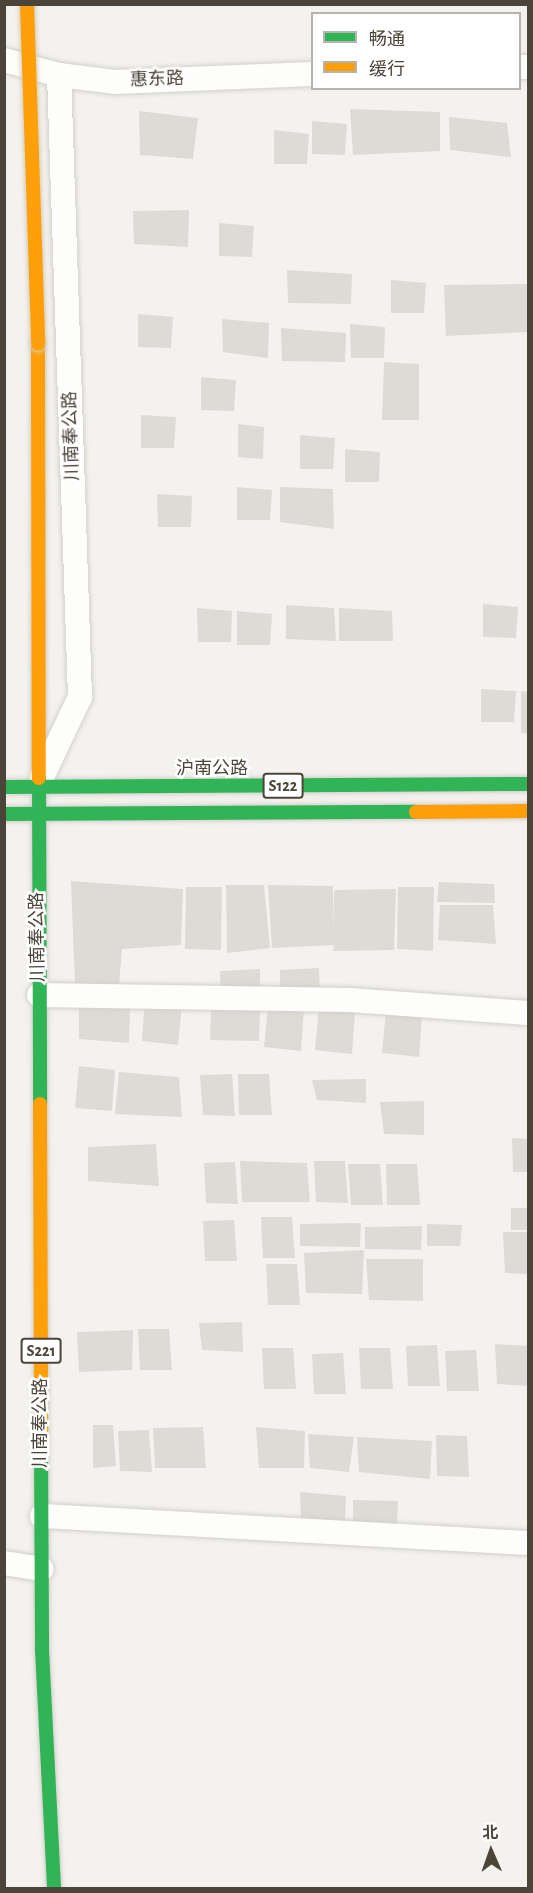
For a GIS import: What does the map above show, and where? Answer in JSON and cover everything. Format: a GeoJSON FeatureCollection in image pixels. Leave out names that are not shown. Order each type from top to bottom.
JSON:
{"type":"FeatureCollection","features":[{"type":"Feature","properties":{"kind":"main road","name":"川南奉公路"},"geometry":{"type":"LineString","coordinates":[[27,4],[38,344],[37,814],[42,1569],[45,1735],[54,1888]]}},
{"type":"Feature","properties":{"kind":"main road","name":"沪南公路"},"geometry":{"type":"LineString","coordinates":[[4,787],[528,784]]}},
{"type":"Feature","properties":{"kind":"main road"},"geometry":{"type":"LineString","coordinates":[[4,799],[37,814]]}},
{"type":"Feature","properties":{"kind":"main road","name":"S122"},"geometry":{"type":"LineString","coordinates":[[4,814],[528,811]]}},
{"type":"Feature","properties":{"kind":"street","name":"惠东路"},"geometry":{"type":"LineString","coordinates":[[4,60],[59,75],[115,81],[311,74]]}},
{"type":"Feature","properties":{"kind":"street","name":"川南奉公路"},"geometry":{"type":"LineString","coordinates":[[37,787],[80,697],[59,75]]}},
{"type":"Feature","properties":{"kind":"street"},"geometry":{"type":"LineString","coordinates":[[39,995],[350,1000],[528,1013]]}},
{"type":"Feature","properties":{"kind":"street"},"geometry":{"type":"LineString","coordinates":[[42,1516],[528,1543]]}},
{"type":"Feature","properties":{"kind":"street"},"geometry":{"type":"LineString","coordinates":[[4,1563],[42,1569]]}},
{"type":"Feature","properties":{"kind":"building"},"geometry":{"type":"Polygon","coordinates":[[[350,109],[440,112],[440,151],[353,155],[350,109]]]}},
{"type":"Feature","properties":{"kind":"building"},"geometry":{"type":"Polygon","coordinates":[[[139,111],[198,118],[193,159],[140,155],[139,111]]]}},
{"type":"Feature","properties":{"kind":"building"},"geometry":{"type":"Polygon","coordinates":[[[449,117],[507,123],[511,157],[450,150],[449,117]]]}},
{"type":"Feature","properties":{"kind":"building"},"geometry":{"type":"Polygon","coordinates":[[[312,121],[347,124],[345,155],[312,154],[312,121]]]}},
{"type":"Feature","properties":{"kind":"building"},"geometry":{"type":"Polygon","coordinates":[[[274,130],[309,134],[307,164],[274,164],[274,130]]]}},
{"type":"Feature","properties":{"kind":"building"},"geometry":{"type":"Polygon","coordinates":[[[189,210],[188,247],[134,244],[133,211],[189,210]]]}},
{"type":"Feature","properties":{"kind":"building"},"geometry":{"type":"Polygon","coordinates":[[[219,223],[254,226],[252,257],[219,256],[219,223]]]}},
{"type":"Feature","properties":{"kind":"building"},"geometry":{"type":"Polygon","coordinates":[[[287,270],[352,274],[351,304],[288,303],[287,270]]]}},
{"type":"Feature","properties":{"kind":"building"},"geometry":{"type":"Polygon","coordinates":[[[391,280],[426,283],[424,313],[391,313],[391,280]]]}},
{"type":"Feature","properties":{"kind":"building"},"geometry":{"type":"Polygon","coordinates":[[[528,284],[528,332],[446,336],[444,285],[528,284]]]}},
{"type":"Feature","properties":{"kind":"building"},"geometry":{"type":"Polygon","coordinates":[[[138,314],[173,317],[171,348],[138,347],[138,314]]]}},
{"type":"Feature","properties":{"kind":"building"},"geometry":{"type":"Polygon","coordinates":[[[222,319],[269,323],[268,358],[223,352],[222,319]]]}},
{"type":"Feature","properties":{"kind":"building"},"geometry":{"type":"Polygon","coordinates":[[[350,324],[385,327],[384,358],[351,358],[350,324]]]}},
{"type":"Feature","properties":{"kind":"building"},"geometry":{"type":"Polygon","coordinates":[[[281,328],[346,333],[345,362],[282,361],[281,328]]]}},
{"type":"Feature","properties":{"kind":"building"},"geometry":{"type":"Polygon","coordinates":[[[384,362],[419,364],[419,420],[382,420],[384,362]]]}},
{"type":"Feature","properties":{"kind":"building"},"geometry":{"type":"Polygon","coordinates":[[[201,377],[236,380],[234,411],[201,410],[201,377]]]}},
{"type":"Feature","properties":{"kind":"building"},"geometry":{"type":"Polygon","coordinates":[[[141,415],[176,417],[174,448],[141,448],[141,415]]]}},
{"type":"Feature","properties":{"kind":"building"},"geometry":{"type":"Polygon","coordinates":[[[238,424],[264,427],[263,459],[238,457],[238,424]]]}},
{"type":"Feature","properties":{"kind":"building"},"geometry":{"type":"Polygon","coordinates":[[[300,435],[335,438],[333,469],[300,469],[300,435]]]}},
{"type":"Feature","properties":{"kind":"building"},"geometry":{"type":"Polygon","coordinates":[[[345,449],[380,452],[379,482],[345,482],[345,449]]]}},
{"type":"Feature","properties":{"kind":"building"},"geometry":{"type":"Polygon","coordinates":[[[237,487],[272,490],[270,520],[237,520],[237,487]]]}},
{"type":"Feature","properties":{"kind":"building"},"geometry":{"type":"Polygon","coordinates":[[[280,487],[333,489],[334,529],[280,522],[280,487]]]}},
{"type":"Feature","properties":{"kind":"building"},"geometry":{"type":"Polygon","coordinates":[[[157,494],[192,496],[191,527],[158,527],[157,494]]]}},
{"type":"Feature","properties":{"kind":"building"},"geometry":{"type":"Polygon","coordinates":[[[483,604],[518,607],[516,638],[483,637],[483,604]]]}},
{"type":"Feature","properties":{"kind":"building"},"geometry":{"type":"Polygon","coordinates":[[[286,605],[334,608],[336,641],[286,639],[286,605]]]}},
{"type":"Feature","properties":{"kind":"building"},"geometry":{"type":"Polygon","coordinates":[[[197,608],[232,611],[231,642],[198,642],[197,608]]]}},
{"type":"Feature","properties":{"kind":"building"},"geometry":{"type":"Polygon","coordinates":[[[339,608],[392,611],[393,641],[339,641],[339,608]]]}},
{"type":"Feature","properties":{"kind":"building"},"geometry":{"type":"Polygon","coordinates":[[[237,611],[272,614],[270,645],[237,645],[237,611]]]}},
{"type":"Feature","properties":{"kind":"building"},"geometry":{"type":"Polygon","coordinates":[[[481,689],[516,691],[514,722],[481,722],[481,689]]]}},
{"type":"Feature","properties":{"kind":"building"},"geometry":{"type":"Polygon","coordinates":[[[521,691],[528,692],[528,734],[521,733],[521,691]]]}},
{"type":"Feature","properties":{"kind":"building"},"geometry":{"type":"Polygon","coordinates":[[[71,881],[183,889],[181,945],[122,949],[119,985],[75,986],[71,881]]]}},
{"type":"Feature","properties":{"kind":"building"},"geometry":{"type":"Polygon","coordinates":[[[439,882],[494,884],[495,903],[437,902],[439,882]]]}},
{"type":"Feature","properties":{"kind":"building"},"geometry":{"type":"Polygon","coordinates":[[[226,885],[264,885],[270,948],[227,953],[226,885]]]}},
{"type":"Feature","properties":{"kind":"building"},"geometry":{"type":"Polygon","coordinates":[[[268,885],[333,886],[333,932],[334,890],[396,889],[394,950],[333,951],[334,945],[272,948],[268,885]]]}},
{"type":"Feature","properties":{"kind":"building"},"geometry":{"type":"Polygon","coordinates":[[[186,887],[222,887],[221,950],[185,949],[186,887]]]}},
{"type":"Feature","properties":{"kind":"building"},"geometry":{"type":"Polygon","coordinates":[[[398,887],[434,887],[433,951],[397,949],[398,887]]]}},
{"type":"Feature","properties":{"kind":"building"},"geometry":{"type":"Polygon","coordinates":[[[440,905],[493,905],[496,944],[438,940],[440,905]]]}},
{"type":"Feature","properties":{"kind":"building"},"geometry":{"type":"Polygon","coordinates":[[[319,968],[320,993],[280,992],[280,970],[319,968]]]}},
{"type":"Feature","properties":{"kind":"building"},"geometry":{"type":"Polygon","coordinates":[[[260,969],[260,993],[221,992],[220,971],[260,969]]]}},
{"type":"Feature","properties":{"kind":"building"},"geometry":{"type":"Polygon","coordinates":[[[145,999],[182,1004],[178,1045],[142,1041],[145,999]]]}},
{"type":"Feature","properties":{"kind":"building"},"geometry":{"type":"Polygon","coordinates":[[[268,1005],[304,1009],[301,1051],[264,1047],[268,1005]]]}},
{"type":"Feature","properties":{"kind":"building"},"geometry":{"type":"Polygon","coordinates":[[[79,1006],[130,1008],[129,1043],[79,1039],[79,1006]]]}},
{"type":"Feature","properties":{"kind":"building"},"geometry":{"type":"Polygon","coordinates":[[[211,1008],[260,1009],[259,1041],[210,1040],[211,1008]]]}},
{"type":"Feature","properties":{"kind":"building"},"geometry":{"type":"Polygon","coordinates":[[[319,1008],[355,1012],[352,1054],[315,1050],[319,1008]]]}},
{"type":"Feature","properties":{"kind":"building"},"geometry":{"type":"Polygon","coordinates":[[[386,1011],[422,1015],[419,1057],[382,1053],[386,1011]]]}},
{"type":"Feature","properties":{"kind":"building"},"geometry":{"type":"Polygon","coordinates":[[[79,1066],[115,1070],[112,1111],[75,1108],[79,1066]]]}},
{"type":"Feature","properties":{"kind":"building"},"geometry":{"type":"Polygon","coordinates":[[[119,1072],[179,1077],[182,1117],[115,1114],[119,1072]]]}},
{"type":"Feature","properties":{"kind":"building"},"geometry":{"type":"Polygon","coordinates":[[[232,1074],[235,1116],[203,1115],[200,1075],[232,1074]]]}},
{"type":"Feature","properties":{"kind":"building"},"geometry":{"type":"Polygon","coordinates":[[[238,1074],[269,1074],[272,1115],[239,1115],[238,1074]]]}},
{"type":"Feature","properties":{"kind":"building"},"geometry":{"type":"Polygon","coordinates":[[[366,1079],[366,1103],[317,1100],[312,1080],[366,1079]]]}},
{"type":"Feature","properties":{"kind":"building"},"geometry":{"type":"Polygon","coordinates":[[[424,1101],[424,1135],[384,1134],[380,1102],[424,1101]]]}},
{"type":"Feature","properties":{"kind":"building"},"geometry":{"type":"Polygon","coordinates":[[[512,1138],[528,1139],[528,1172],[513,1172],[512,1138]]]}},
{"type":"Feature","properties":{"kind":"building"},"geometry":{"type":"Polygon","coordinates":[[[156,1144],[159,1186],[88,1181],[88,1147],[156,1144]]]}},
{"type":"Feature","properties":{"kind":"building"},"geometry":{"type":"Polygon","coordinates":[[[240,1161],[307,1163],[310,1202],[242,1202],[240,1161]]]}},
{"type":"Feature","properties":{"kind":"building"},"geometry":{"type":"Polygon","coordinates":[[[314,1161],[345,1161],[348,1203],[316,1202],[314,1161]]]}},
{"type":"Feature","properties":{"kind":"building"},"geometry":{"type":"Polygon","coordinates":[[[235,1162],[238,1204],[206,1203],[204,1163],[235,1162]]]}},
{"type":"Feature","properties":{"kind":"building"},"geometry":{"type":"Polygon","coordinates":[[[348,1164],[380,1164],[383,1205],[351,1205],[348,1164]]]}},
{"type":"Feature","properties":{"kind":"building"},"geometry":{"type":"Polygon","coordinates":[[[386,1164],[417,1164],[420,1205],[387,1205],[386,1164]]]}},
{"type":"Feature","properties":{"kind":"building"},"geometry":{"type":"Polygon","coordinates":[[[511,1208],[528,1208],[528,1230],[511,1230],[511,1208]]]}},
{"type":"Feature","properties":{"kind":"building"},"geometry":{"type":"Polygon","coordinates":[[[261,1217],[292,1217],[295,1258],[263,1258],[261,1217]]]}},
{"type":"Feature","properties":{"kind":"building"},"geometry":{"type":"Polygon","coordinates":[[[234,1220],[237,1261],[205,1261],[203,1221],[234,1220]]]}},
{"type":"Feature","properties":{"kind":"building"},"geometry":{"type":"Polygon","coordinates":[[[361,1223],[360,1247],[300,1246],[300,1224],[361,1223]]]}},
{"type":"Feature","properties":{"kind":"building"},"geometry":{"type":"Polygon","coordinates":[[[427,1224],[462,1225],[460,1246],[427,1246],[427,1224]]]}},
{"type":"Feature","properties":{"kind":"building"},"geometry":{"type":"Polygon","coordinates":[[[422,1226],[421,1250],[365,1249],[365,1227],[422,1226]]]}},
{"type":"Feature","properties":{"kind":"building"},"geometry":{"type":"Polygon","coordinates":[[[503,1232],[528,1232],[528,1274],[505,1273],[503,1232]]]}},
{"type":"Feature","properties":{"kind":"building"},"geometry":{"type":"Polygon","coordinates":[[[364,1250],[362,1294],[306,1293],[304,1253],[364,1250]]]}},
{"type":"Feature","properties":{"kind":"building"},"geometry":{"type":"Polygon","coordinates":[[[366,1259],[423,1259],[423,1301],[369,1300],[366,1259]]]}},
{"type":"Feature","properties":{"kind":"building"},"geometry":{"type":"Polygon","coordinates":[[[266,1264],[297,1264],[300,1305],[268,1305],[266,1264]]]}},
{"type":"Feature","properties":{"kind":"building"},"geometry":{"type":"Polygon","coordinates":[[[242,1322],[243,1352],[202,1350],[199,1323],[242,1322]]]}},
{"type":"Feature","properties":{"kind":"building"},"geometry":{"type":"Polygon","coordinates":[[[138,1329],[169,1329],[172,1370],[140,1370],[138,1329]]]}},
{"type":"Feature","properties":{"kind":"building"},"geometry":{"type":"Polygon","coordinates":[[[133,1330],[132,1370],[79,1372],[77,1332],[133,1330]]]}},
{"type":"Feature","properties":{"kind":"building"},"geometry":{"type":"Polygon","coordinates":[[[495,1344],[528,1346],[528,1386],[497,1384],[495,1344]]]}},
{"type":"Feature","properties":{"kind":"building"},"geometry":{"type":"Polygon","coordinates":[[[437,1345],[440,1386],[408,1386],[406,1346],[437,1345]]]}},
{"type":"Feature","properties":{"kind":"building"},"geometry":{"type":"Polygon","coordinates":[[[262,1348],[293,1348],[296,1389],[264,1389],[262,1348]]]}},
{"type":"Feature","properties":{"kind":"building"},"geometry":{"type":"Polygon","coordinates":[[[359,1348],[390,1348],[393,1389],[361,1389],[359,1348]]]}},
{"type":"Feature","properties":{"kind":"building"},"geometry":{"type":"Polygon","coordinates":[[[476,1350],[479,1391],[447,1391],[445,1351],[476,1350]]]}},
{"type":"Feature","properties":{"kind":"building"},"geometry":{"type":"Polygon","coordinates":[[[343,1353],[346,1394],[314,1394],[312,1354],[343,1353]]]}},
{"type":"Feature","properties":{"kind":"building"},"geometry":{"type":"Polygon","coordinates":[[[93,1425],[113,1425],[116,1466],[93,1468],[93,1425]]]}},
{"type":"Feature","properties":{"kind":"building"},"geometry":{"type":"Polygon","coordinates":[[[203,1427],[206,1468],[155,1468],[153,1428],[203,1427]]]}},
{"type":"Feature","properties":{"kind":"building"},"geometry":{"type":"Polygon","coordinates":[[[256,1427],[305,1431],[304,1468],[259,1468],[256,1427]]]}},
{"type":"Feature","properties":{"kind":"building"},"geometry":{"type":"Polygon","coordinates":[[[149,1430],[152,1472],[120,1471],[118,1431],[149,1430]]]}},
{"type":"Feature","properties":{"kind":"building"},"geometry":{"type":"Polygon","coordinates":[[[308,1434],[354,1437],[349,1472],[310,1468],[308,1434]]]}},
{"type":"Feature","properties":{"kind":"building"},"geometry":{"type":"Polygon","coordinates":[[[436,1435],[467,1436],[469,1477],[437,1476],[436,1435]]]}},
{"type":"Feature","properties":{"kind":"building"},"geometry":{"type":"Polygon","coordinates":[[[357,1437],[432,1441],[430,1479],[359,1472],[357,1437]]]}},
{"type":"Feature","properties":{"kind":"building"},"geometry":{"type":"Polygon","coordinates":[[[300,1492],[346,1496],[345,1521],[301,1519],[300,1492]]]}},
{"type":"Feature","properties":{"kind":"building"},"geometry":{"type":"Polygon","coordinates":[[[353,1500],[398,1501],[397,1526],[353,1524],[353,1500]]]}},
{"type":"Feature","properties":{"kind":"traffic: fast"},"geometry":{"type":"LineString","coordinates":[[39,778],[40,1104]]}},
{"type":"Feature","properties":{"kind":"traffic: fast"},"geometry":{"type":"LineString","coordinates":[[4,787],[528,784]]}},
{"type":"Feature","properties":{"kind":"traffic: fast"},"geometry":{"type":"LineString","coordinates":[[4,814],[416,812]]}},
{"type":"Feature","properties":{"kind":"traffic: fast"},"geometry":{"type":"LineString","coordinates":[[41,1446],[42,1650],[54,1888]]}},
{"type":"Feature","properties":{"kind":"traffic: slow"},"geometry":{"type":"LineString","coordinates":[[27,4],[38,344]]}},
{"type":"Feature","properties":{"kind":"traffic: slow"},"geometry":{"type":"LineString","coordinates":[[38,344],[39,778]]}},
{"type":"Feature","properties":{"kind":"traffic: slow"},"geometry":{"type":"LineString","coordinates":[[416,812],[528,811]]}},
{"type":"Feature","properties":{"kind":"traffic: slow"},"geometry":{"type":"LineString","coordinates":[[40,1104],[41,1446]]}}]}
